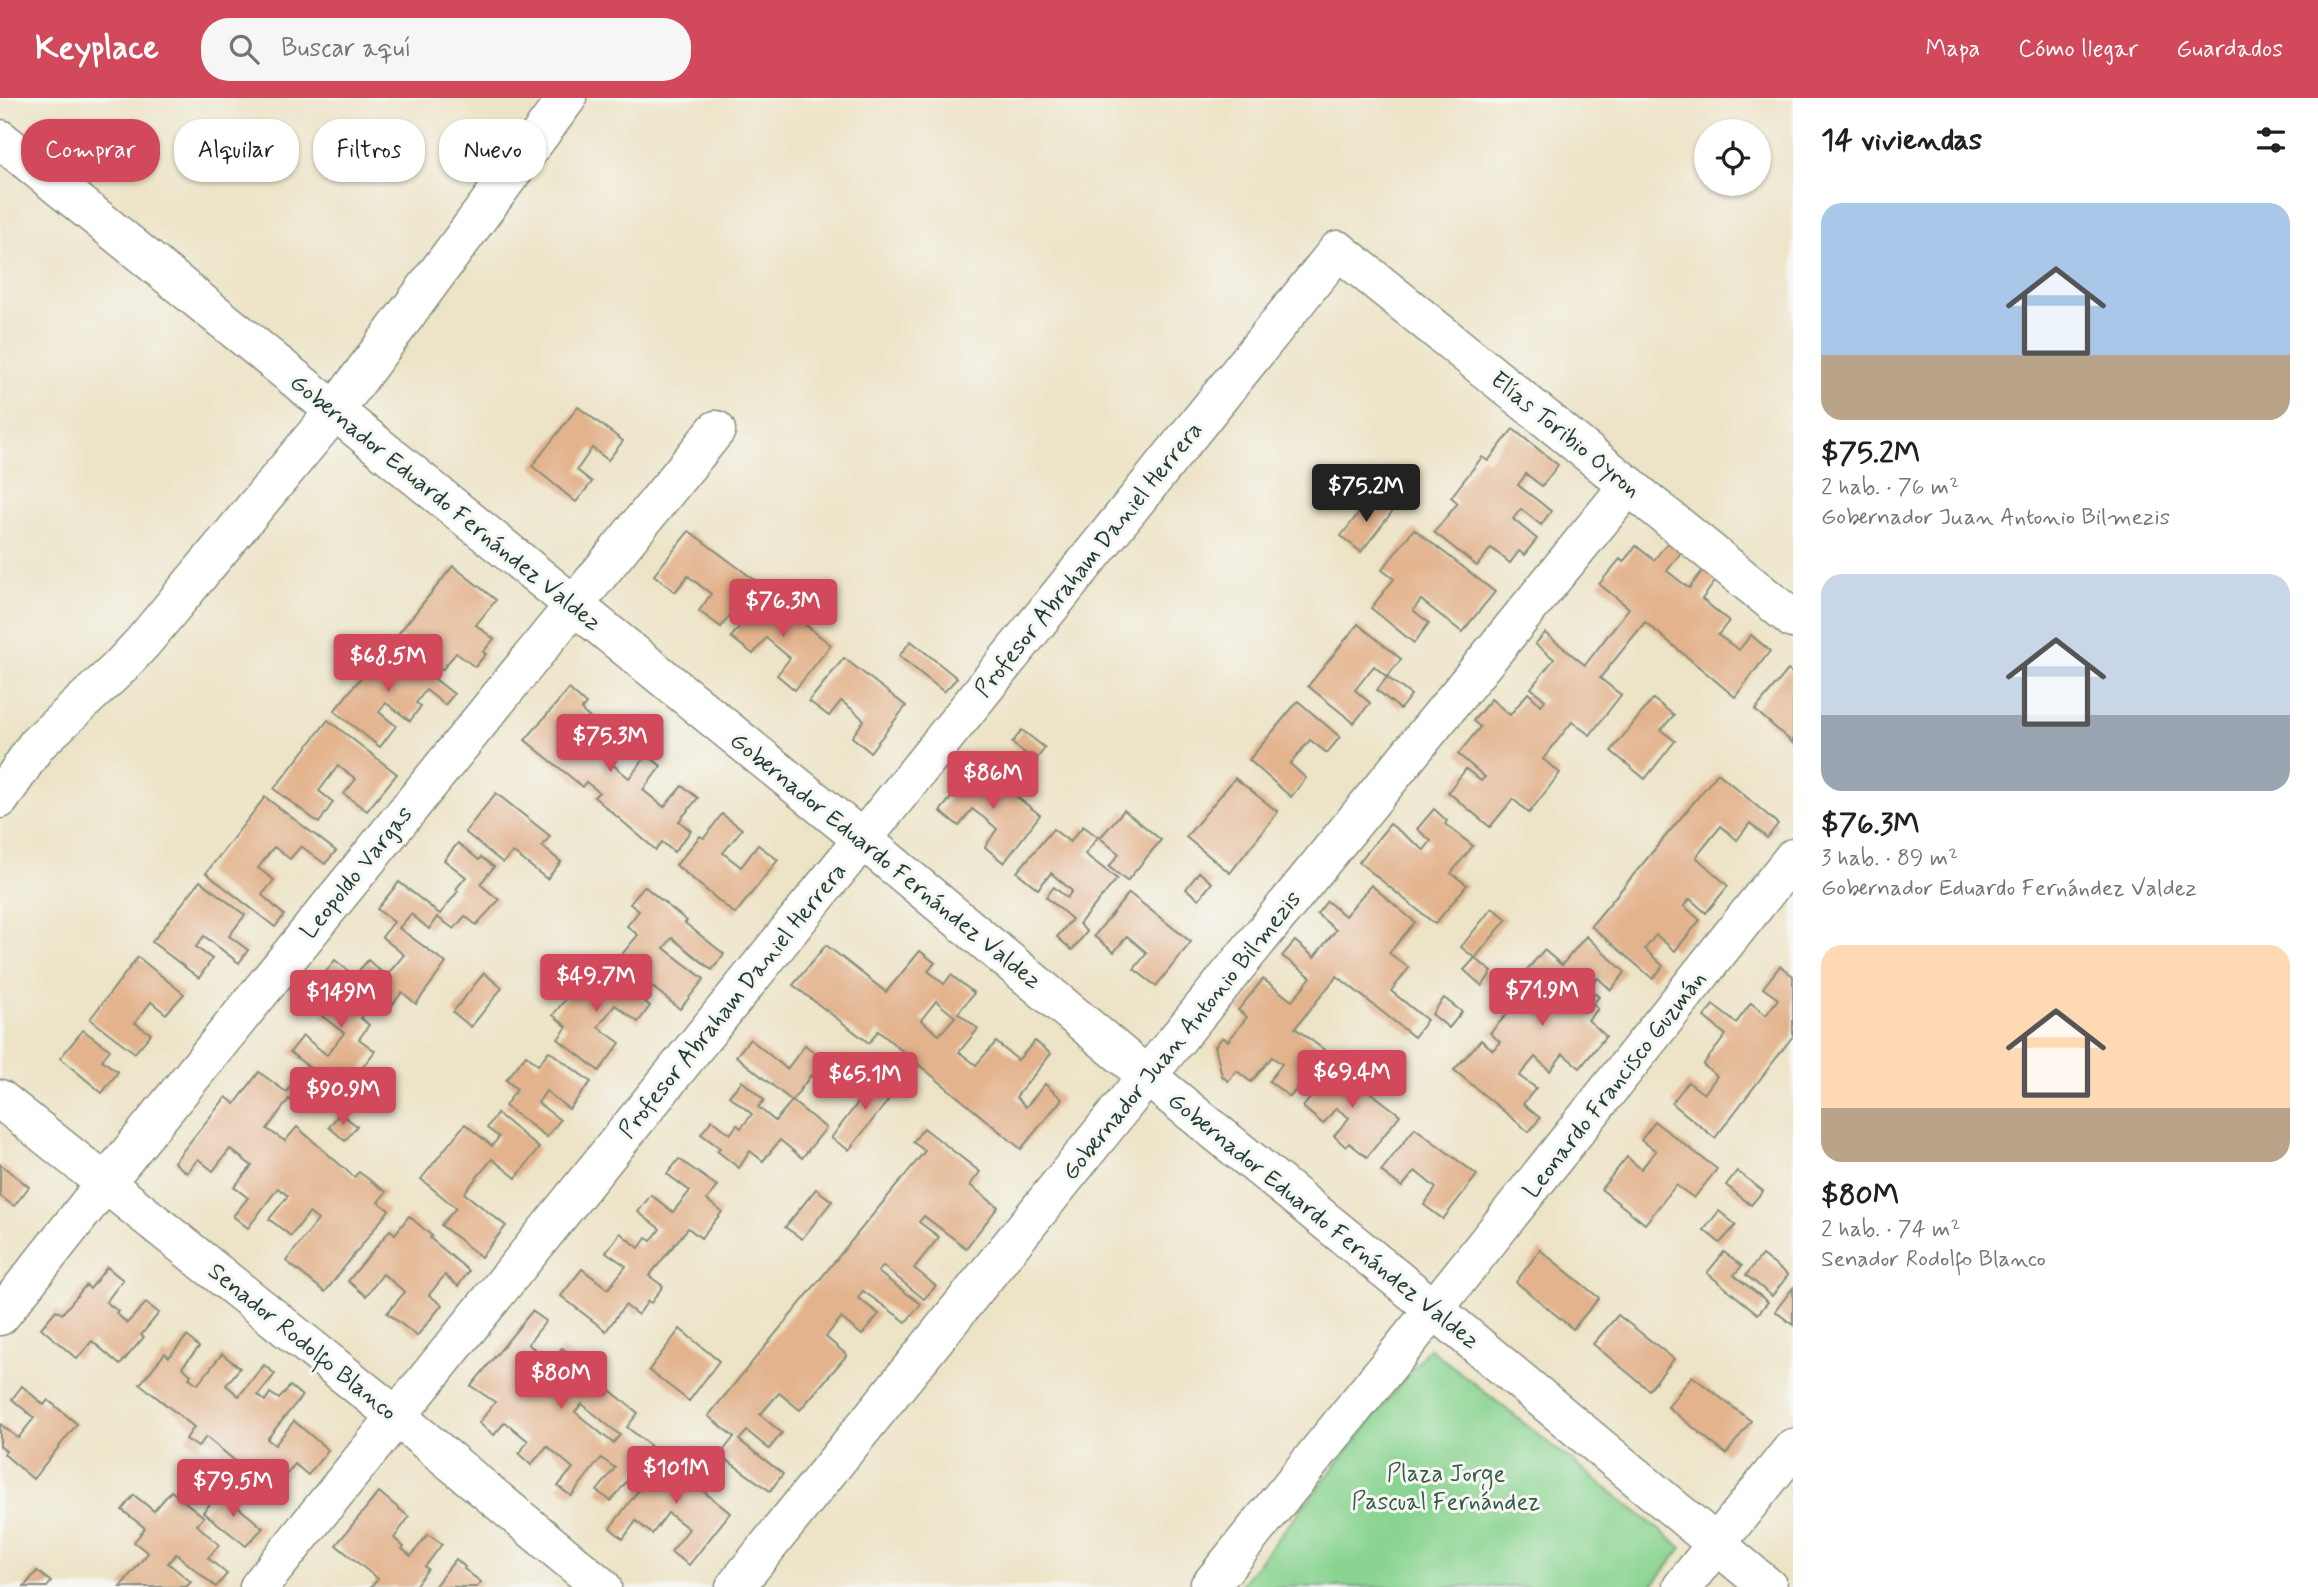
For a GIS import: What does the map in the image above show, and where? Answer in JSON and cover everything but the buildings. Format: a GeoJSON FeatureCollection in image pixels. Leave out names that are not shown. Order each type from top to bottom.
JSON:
{"type":"FeatureCollection","features":[{"type":"Feature","properties":{"kind":"street"},"geometry":{"type":"LineString","coordinates":[[0,799],[37,744],[117,670],[143,642],[334,411],[567,98]]}},
{"type":"Feature","properties":{"kind":"street","name":"Gobernador Eduardo Fernández Valdez"},"geometry":{"type":"LineString","coordinates":[[0,139],[862,839],[1768,1587]]}},
{"type":"Feature","properties":{"kind":"street","name":"Elías Toribio Oyron"},"geometry":{"type":"LineString","coordinates":[[1338,250],[1793,619]]}},
{"type":"Feature","properties":{"kind":"street","name":"Profesor Abraham Daniel Herrera"},"geometry":{"type":"LineString","coordinates":[[259,1587],[1338,250]]}},
{"type":"Feature","properties":{"kind":"street","name":"Leopoldo Vargas"},"geometry":{"type":"LineString","coordinates":[[0,1316],[716,430]]}},
{"type":"Feature","properties":{"kind":"street","name":"Gobernador Juan Antonio Bilmezis"},"geometry":{"type":"LineString","coordinates":[[735,1587],[1629,485]]}},
{"type":"Feature","properties":{"kind":"street","name":"Leonardo Francisco Guzmán"},"geometry":{"type":"LineString","coordinates":[[1209,1587],[1793,858]]}},
{"type":"Feature","properties":{"kind":"street","name":"Senador Rodolfo Blanco"},"geometry":{"type":"LineString","coordinates":[[0,1099],[396,1416],[603,1587]]}},
{"type":"Feature","properties":{"kind":"street"},"geometry":{"type":"LineString","coordinates":[[1682,1587],[1793,1448]]}},
{"type":"Feature","properties":{"kind":"green space","name":"Plaza Jorge Pascual Fernández"},"geometry":{"type":"Polygon","coordinates":[[[1429,1348],[1682,1548],[1651,1587],[1239,1587],[1429,1348]]]}}]}
